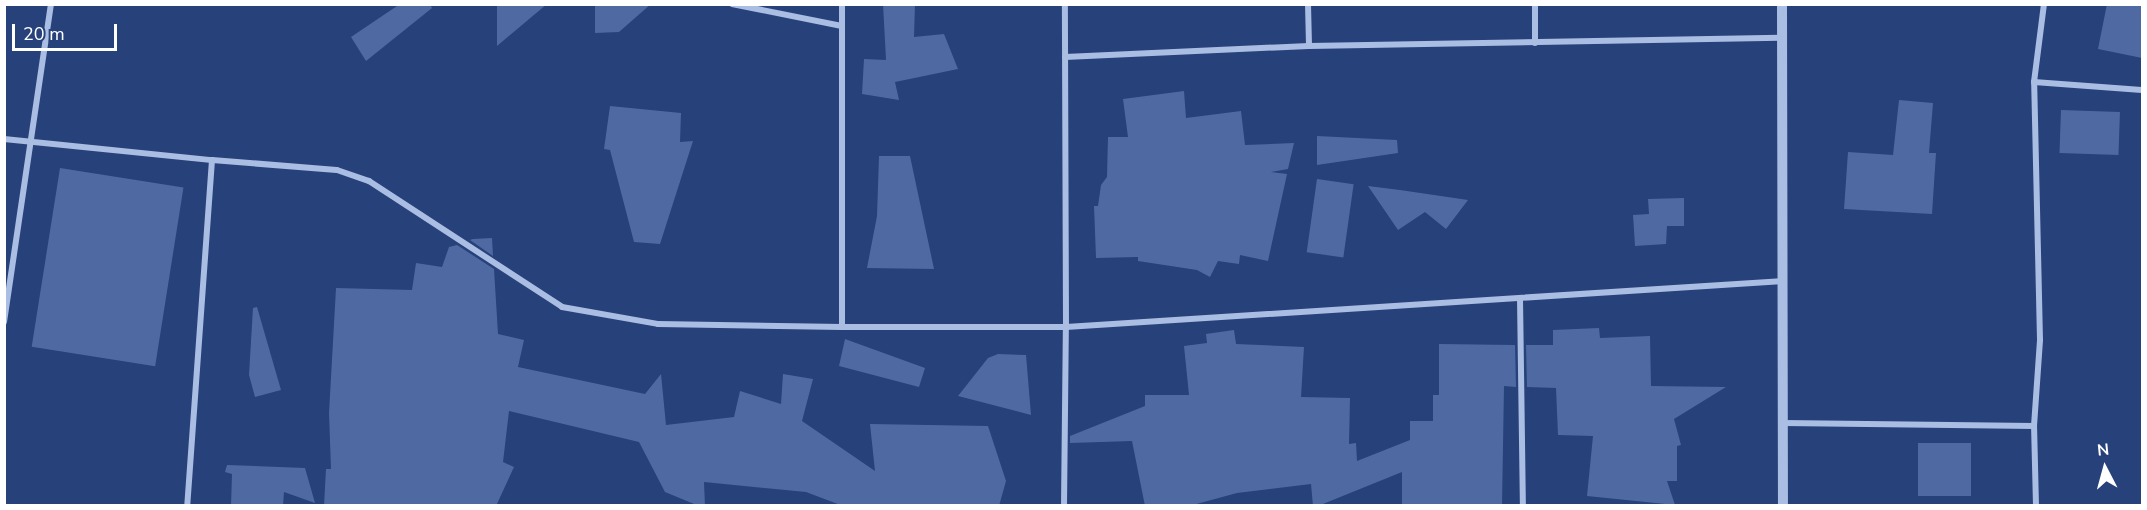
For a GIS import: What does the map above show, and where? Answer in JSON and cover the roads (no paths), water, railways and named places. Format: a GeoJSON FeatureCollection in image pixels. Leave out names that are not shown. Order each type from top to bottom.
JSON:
{"type":"FeatureCollection","features":[{"type":"Feature","properties":{"kind":"street"},"geometry":{"type":"LineString","coordinates":[[4,322],[51,4]]}},
{"type":"Feature","properties":{"kind":"street"},"geometry":{"type":"LineString","coordinates":[[732,4],[842,26]]}},
{"type":"Feature","properties":{"kind":"street"},"geometry":{"type":"LineString","coordinates":[[842,4],[842,327]]}},
{"type":"Feature","properties":{"kind":"street"},"geometry":{"type":"LineString","coordinates":[[1064,506],[1065,4]]}},
{"type":"Feature","properties":{"kind":"street"},"geometry":{"type":"LineString","coordinates":[[1308,4],[1308,46]]}},
{"type":"Feature","properties":{"kind":"street"},"geometry":{"type":"LineString","coordinates":[[1535,4],[1535,43]]}},
{"type":"Feature","properties":{"kind":"street"},"geometry":{"type":"LineString","coordinates":[[1782,4],[1783,506]]}},
{"type":"Feature","properties":{"kind":"street"},"geometry":{"type":"LineString","coordinates":[[2036,506],[2034,426],[2040,340],[2034,82],[2044,4]]}},
{"type":"Feature","properties":{"kind":"street"},"geometry":{"type":"LineString","coordinates":[[1065,57],[1308,46],[1782,38]]}},
{"type":"Feature","properties":{"kind":"street"},"geometry":{"type":"LineString","coordinates":[[2034,82],[2142,90]]}},
{"type":"Feature","properties":{"kind":"street"},"geometry":{"type":"LineString","coordinates":[[4,139],[337,170],[369,182],[562,307],[658,324],[1066,327],[1784,281]]}},
{"type":"Feature","properties":{"kind":"street"},"geometry":{"type":"LineString","coordinates":[[187,506],[212,160]]}},
{"type":"Feature","properties":{"kind":"street"},"geometry":{"type":"LineString","coordinates":[[1521,298],[1523,506]]}},
{"type":"Feature","properties":{"kind":"street"},"geometry":{"type":"LineString","coordinates":[[1783,423],[2034,426]]}}]}
